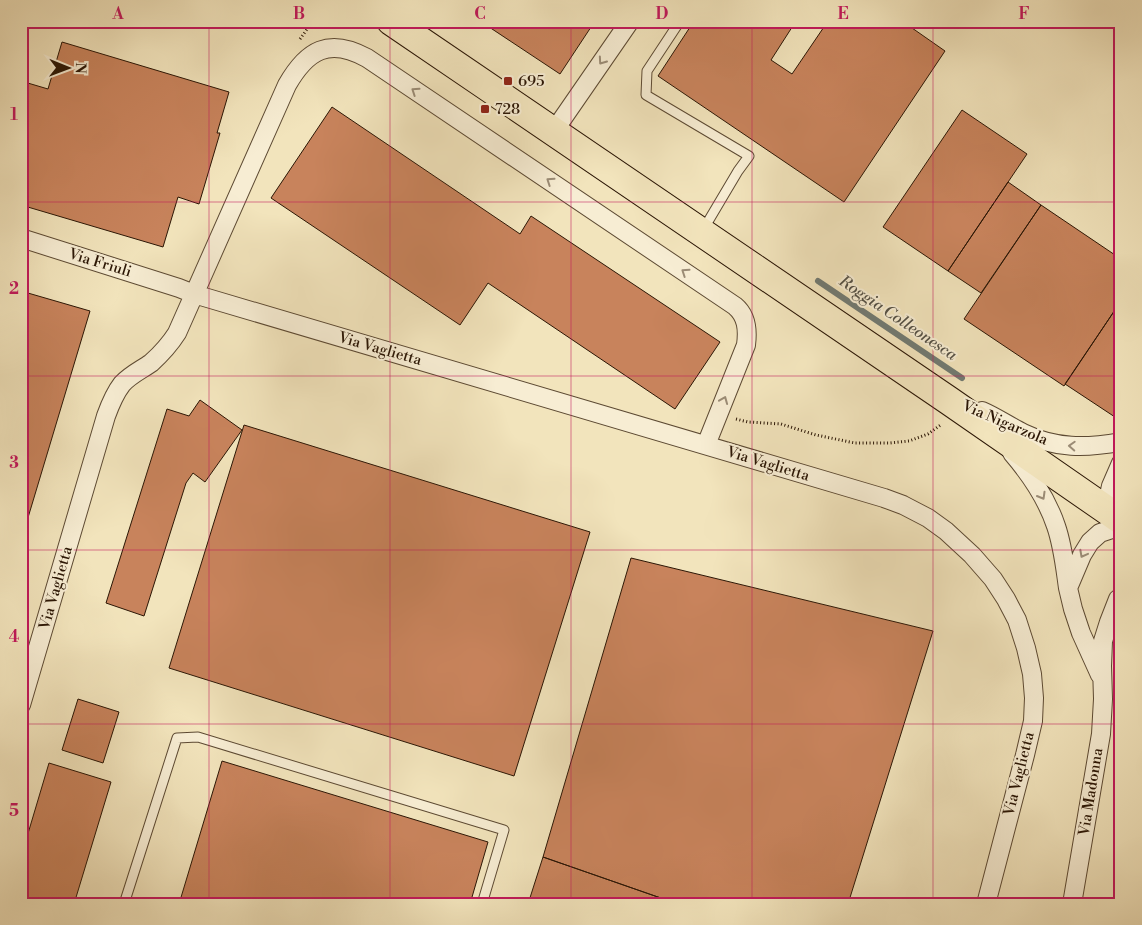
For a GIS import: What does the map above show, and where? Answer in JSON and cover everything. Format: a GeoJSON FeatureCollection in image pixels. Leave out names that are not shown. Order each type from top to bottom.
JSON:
{"type":"FeatureCollection","features":[{"type":"Feature","properties":{"kind":"main road"},"geometry":{"type":"LineString","coordinates":[[391,21],[702,232],[945,412],[992,430],[1117,515]]}},
{"type":"Feature","properties":{"kind":"street"},"geometry":{"type":"LineString","coordinates":[[554,132],[630,21]]}},
{"type":"Feature","properties":{"kind":"street"},"geometry":{"type":"LineString","coordinates":[[187,291],[292,77],[304,62],[319,51],[328,48],[344,48],[360,54],[741,312],[746,325],[746,346],[706,445]]}},
{"type":"Feature","properties":{"kind":"street","name":"Via Friuli"},"geometry":{"type":"LineString","coordinates":[[21,238],[187,291]]}},
{"type":"Feature","properties":{"kind":"street","name":"Via Vaglietta"},"geometry":{"type":"LineString","coordinates":[[21,705],[110,408],[121,386],[131,376],[156,359],[169,344],[180,326],[187,291],[884,498],[913,510],[946,531],[972,555],[1000,589],[1017,620],[1032,674],[1033,721],[986,904]]}},
{"type":"Feature","properties":{"kind":"street","name":"Via Nigarzola"},"geometry":{"type":"LineString","coordinates":[[945,412],[984,411],[1033,438],[1058,445],[1087,447],[1121,442]]}},
{"type":"Feature","properties":{"kind":"street","name":"Via Madonna"},"geometry":{"type":"LineString","coordinates":[[992,430],[1019,461],[1034,482],[1054,518],[1060,537],[1068,588],[1080,633],[1103,680]]}},
{"type":"Feature","properties":{"kind":"street"},"geometry":{"type":"LineString","coordinates":[[1068,588],[1082,555],[1090,542],[1100,533],[1112,529],[1117,515],[1111,486],[1121,463]]}},
{"type":"Feature","properties":{"kind":"street","name":"Via Madonna"},"geometry":{"type":"LineString","coordinates":[[1072,904],[1100,744],[1103,641],[1120,596]]}},
{"type":"Feature","properties":{"kind":"lane"},"geometry":{"type":"LineString","coordinates":[[680,21],[647,71],[646,95],[749,156],[702,232]]}},
{"type":"Feature","properties":{"kind":"lane"},"geometry":{"type":"LineString","coordinates":[[124,904],[177,738],[198,737],[504,830],[482,904]]}},
{"type":"Feature","properties":{"kind":"path"},"geometry":{"type":"LineString","coordinates":[[748,422],[782,424],[816,435],[855,442],[890,443],[909,441],[928,434],[945,412]]}},
{"type":"Feature","properties":{"kind":"building"},"geometry":{"type":"Polygon","coordinates":[[[480,21],[595,21],[560,74],[480,21]]]}},
{"type":"Feature","properties":{"kind":"building"},"geometry":{"type":"Polygon","coordinates":[[[694,21],[796,21],[771,60],[792,74],[828,21],[902,21],[945,51],[844,202],[658,76],[694,21]]]}},
{"type":"Feature","properties":{"kind":"building"},"geometry":{"type":"Polygon","coordinates":[[[62,42],[229,92],[217,133],[220,133],[199,204],[178,197],[163,247],[21,205],[21,81],[48,89],[62,42]]]}},
{"type":"Feature","properties":{"kind":"building"},"geometry":{"type":"Polygon","coordinates":[[[332,107],[520,234],[531,216],[720,342],[675,409],[488,283],[460,325],[271,198],[332,107]]]}},
{"type":"Feature","properties":{"kind":"building"},"geometry":{"type":"Polygon","coordinates":[[[962,110],[1027,154],[948,271],[883,227],[962,110]]]}},
{"type":"Feature","properties":{"kind":"building"},"geometry":{"type":"Polygon","coordinates":[[[1008,182],[1041,205],[981,293],[948,271],[1008,182]]]}},
{"type":"Feature","properties":{"kind":"building"},"geometry":{"type":"Polygon","coordinates":[[[1041,205],[1121,259],[1121,301],[1064,386],[964,319],[1041,205]]]}},
{"type":"Feature","properties":{"kind":"building"},"geometry":{"type":"Polygon","coordinates":[[[21,291],[90,311],[21,541],[21,291]]]}},
{"type":"Feature","properties":{"kind":"building"},"geometry":{"type":"Polygon","coordinates":[[[1121,301],[1121,421],[1065,384],[1121,301]]]}},
{"type":"Feature","properties":{"kind":"building"},"geometry":{"type":"Polygon","coordinates":[[[200,400],[242,430],[205,482],[193,473],[186,483],[144,616],[106,603],[167,409],[189,416],[200,400]]]}},
{"type":"Feature","properties":{"kind":"building"},"geometry":{"type":"Polygon","coordinates":[[[244,425],[590,532],[514,776],[169,668],[244,425]]]}},
{"type":"Feature","properties":{"kind":"building"},"geometry":{"type":"Polygon","coordinates":[[[631,558],[933,631],[848,904],[678,904],[543,857],[631,558]]]}},
{"type":"Feature","properties":{"kind":"building"},"geometry":{"type":"Polygon","coordinates":[[[78,699],[119,712],[103,763],[62,750],[78,699]]]}},
{"type":"Feature","properties":{"kind":"building"},"geometry":{"type":"Polygon","coordinates":[[[222,761],[488,842],[470,904],[179,904],[222,761]]]}},
{"type":"Feature","properties":{"kind":"building"},"geometry":{"type":"Polygon","coordinates":[[[49,763],[111,782],[74,904],[21,904],[21,857],[49,763]]]}},
{"type":"Feature","properties":{"kind":"building"},"geometry":{"type":"Polygon","coordinates":[[[543,857],[678,904],[528,904],[543,857]]]}},
{"type":"Feature","properties":{"kind":"waterway","name":"Roggia Colleonesca"},"geometry":{"type":"LineString","coordinates":[[818,281],[962,378]]}},
{"type":"Feature","properties":{"kind":"place","name":"695"},"geometry":{"type":"Point","coordinates":[508,81]}},
{"type":"Feature","properties":{"kind":"place","name":"728"},"geometry":{"type":"Point","coordinates":[485,109]}}]}
